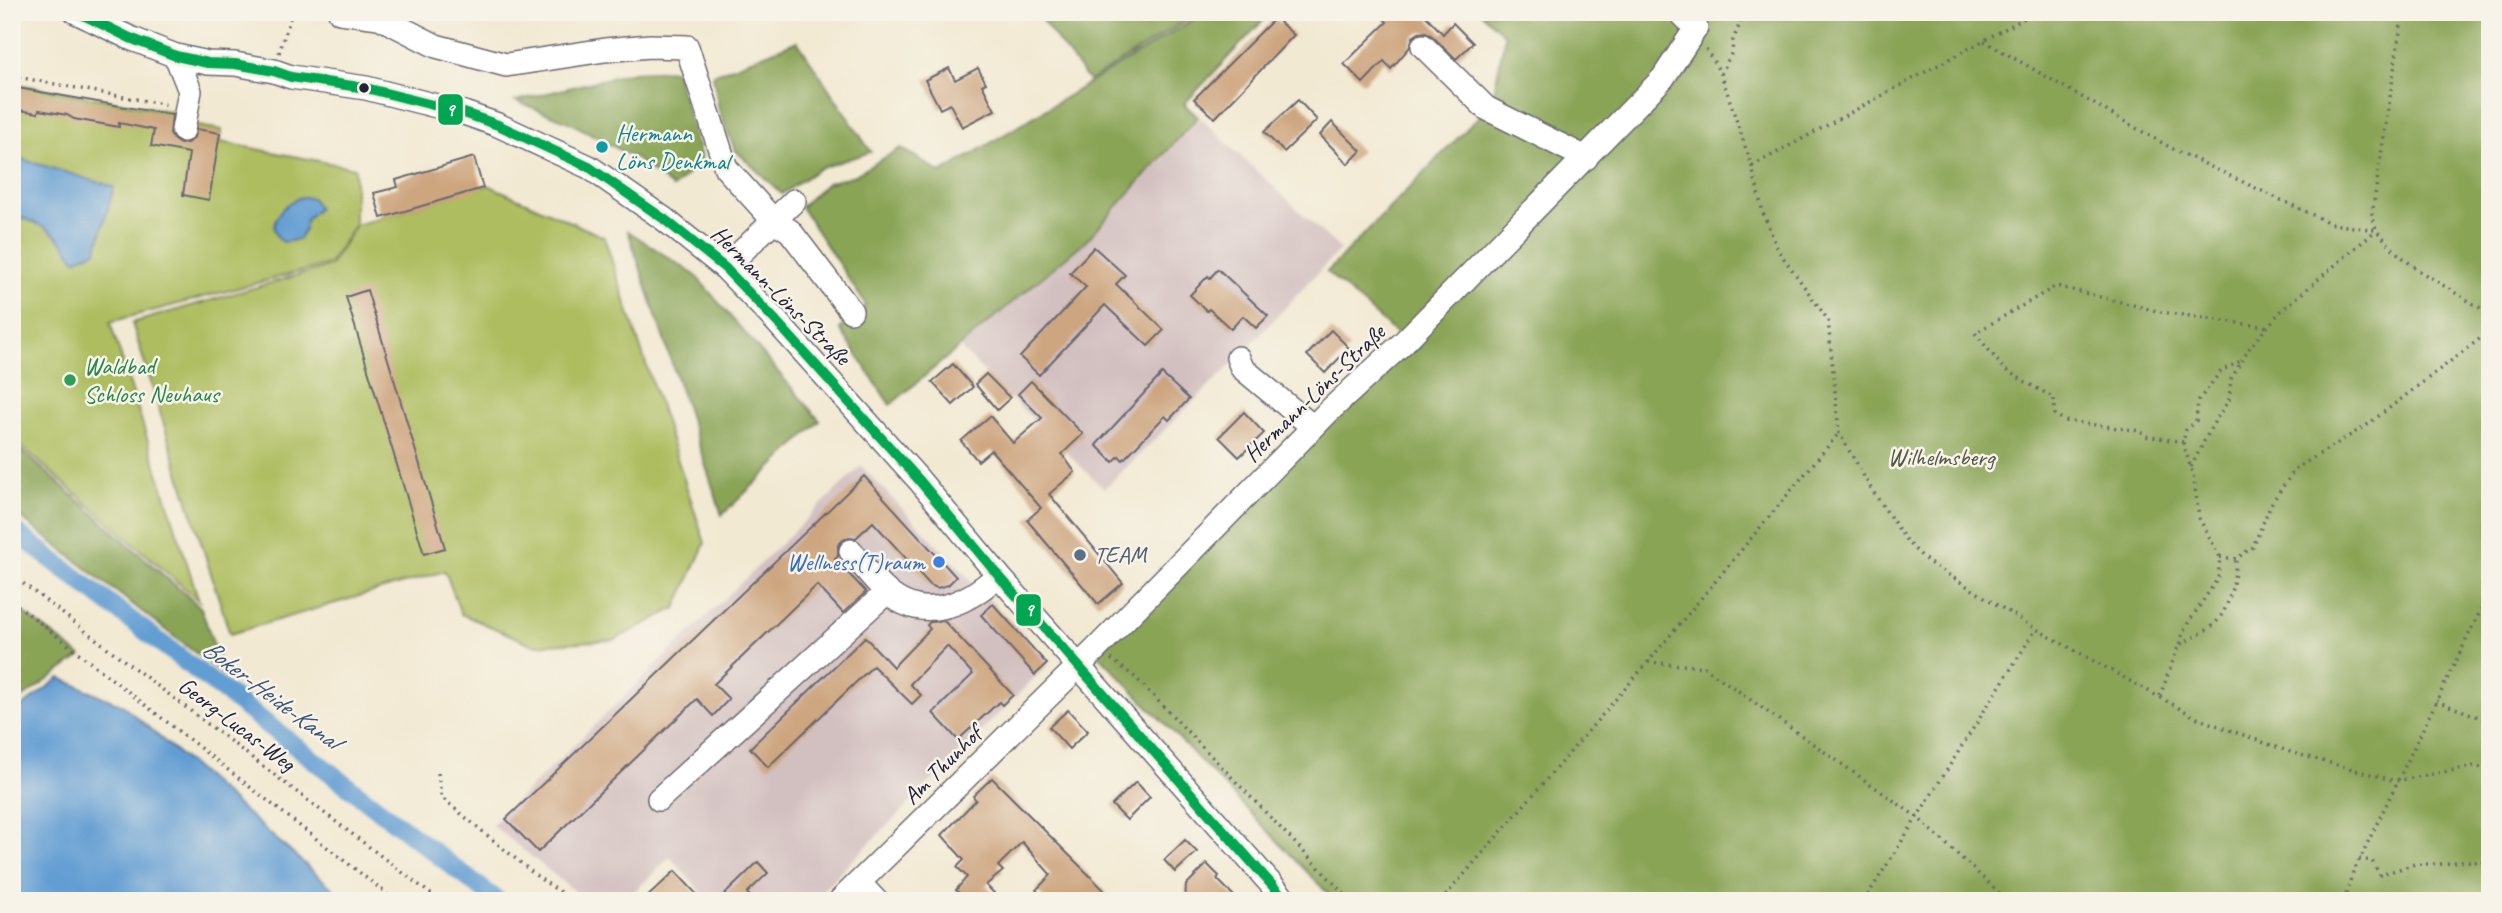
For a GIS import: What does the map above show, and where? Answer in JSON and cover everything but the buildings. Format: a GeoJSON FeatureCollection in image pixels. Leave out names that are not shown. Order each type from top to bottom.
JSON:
{"type":"FeatureCollection","features":[{"type":"Feature","properties":{"kind":"street","name":"Hermann-Löns-Straße"},"geometry":{"type":"LineString","coordinates":[[76,12],[176,56],[274,71],[291,78],[366,88],[464,113],[498,125],[589,167],[664,219],[725,268],[919,480],[998,575],[1286,901]]}},
{"type":"Feature","properties":{"kind":"street"},"geometry":{"type":"LineString","coordinates":[[340,12],[379,17],[436,46],[506,65],[605,50],[650,46],[687,47],[726,168],[774,221],[790,231],[851,311]]}},
{"type":"Feature","properties":{"kind":"street","name":"Hermann-Löns-Straße"},"geometry":{"type":"LineString","coordinates":[[1079,666],[1313,427],[1404,343],[1663,78],[1689,26]]}},
{"type":"Feature","properties":{"kind":"street"},"geometry":{"type":"LineString","coordinates":[[1423,46],[1486,108],[1586,158]]}},
{"type":"Feature","properties":{"kind":"street"},"geometry":{"type":"LineString","coordinates":[[176,56],[190,91],[185,119]]}},
{"type":"Feature","properties":{"kind":"street"},"geometry":{"type":"LineString","coordinates":[[725,268],[794,201]]}},
{"type":"Feature","properties":{"kind":"street"},"geometry":{"type":"LineString","coordinates":[[1236,365],[1313,427]]}},
{"type":"Feature","properties":{"kind":"street"},"geometry":{"type":"LineString","coordinates":[[851,551],[887,592],[914,607],[934,609],[957,605],[998,575]]}},
{"type":"Feature","properties":{"kind":"street"},"geometry":{"type":"LineString","coordinates":[[659,799],[887,592]]}},
{"type":"Feature","properties":{"kind":"street","name":"Am Thunhof"},"geometry":{"type":"LineString","coordinates":[[840,901],[1079,666]]}},
{"type":"Feature","properties":{"kind":"street"},"geometry":{"type":"LineString","coordinates":[[859,883],[876,901]]}},
{"type":"Feature","properties":{"kind":"path"},"geometry":{"type":"LineString","coordinates":[[277,59],[292,12]]}},
{"type":"Feature","properties":{"kind":"path"},"geometry":{"type":"LineString","coordinates":[[1721,74],[1732,52],[1733,40],[1745,12]]}},
{"type":"Feature","properties":{"kind":"path"},"geometry":{"type":"LineString","coordinates":[[1752,167],[2036,12]]}},
{"type":"Feature","properties":{"kind":"path"},"geometry":{"type":"LineString","coordinates":[[2403,12],[2372,214],[2376,230],[2396,252],[2418,270],[2490,314]]}},
{"type":"Feature","properties":{"kind":"path"},"geometry":{"type":"LineString","coordinates":[[1689,26],[1721,74],[1752,167],[1763,213],[1778,250],[1828,320],[1839,433],[1872,490],[1908,543],[1941,572],[2036,629],[2199,719],[2292,754],[2396,781],[2475,766],[2490,770]]}},
{"type":"Feature","properties":{"kind":"path"},"geometry":{"type":"LineString","coordinates":[[1984,41],[2171,148],[2332,224],[2376,230]]}},
{"type":"Feature","properties":{"kind":"path"},"geometry":{"type":"LineString","coordinates":[[12,76],[185,119]]}},
{"type":"Feature","properties":{"kind":"path"},"geometry":{"type":"LineString","coordinates":[[2191,467],[2229,400],[2231,379],[2267,327],[2280,312],[2376,230]]}},
{"type":"Feature","properties":{"kind":"path"},"geometry":{"type":"LineString","coordinates":[[2183,442],[2145,436],[2141,431],[2066,421],[2055,415],[2054,398],[2006,370],[1975,333],[2056,286],[2161,312],[2267,327]]}},
{"type":"Feature","properties":{"kind":"path"},"geometry":{"type":"LineString","coordinates":[[2220,557],[2236,559],[2253,547],[2271,504],[2295,469],[2367,425],[2490,331]]}},
{"type":"Feature","properties":{"kind":"path"},"geometry":{"type":"LineString","coordinates":[[2160,696],[2185,628],[2218,578],[2220,557],[2199,519],[2191,467],[2183,442],[2186,430],[2196,421],[2198,401],[2221,371],[2241,361]]}},
{"type":"Feature","properties":{"kind":"path"},"geometry":{"type":"LineString","coordinates":[[1441,901],[1648,662],[1839,433]]}},
{"type":"Feature","properties":{"kind":"path"},"geometry":{"type":"LineString","coordinates":[[2179,645],[2213,625],[2231,596],[2236,559]]}},
{"type":"Feature","properties":{"kind":"path","name":"Georg-Lucas-Weg"},"geometry":{"type":"LineString","coordinates":[[12,575],[440,901]]}},
{"type":"Feature","properties":{"kind":"path"},"geometry":{"type":"LineString","coordinates":[[2344,901],[2352,875],[2396,781],[2490,591]]}},
{"type":"Feature","properties":{"kind":"path"},"geometry":{"type":"LineString","coordinates":[[12,601],[396,901]]}},
{"type":"Feature","properties":{"kind":"path"},"geometry":{"type":"LineString","coordinates":[[1864,901],[2036,629]]}},
{"type":"Feature","properties":{"kind":"path"},"geometry":{"type":"LineString","coordinates":[[1096,649],[1136,678],[1351,901]]}},
{"type":"Feature","properties":{"kind":"path"},"geometry":{"type":"LineString","coordinates":[[1648,662],[1704,667],[1917,817],[2008,901]]}},
{"type":"Feature","properties":{"kind":"path"},"geometry":{"type":"LineString","coordinates":[[2436,701],[2490,721]]}},
{"type":"Feature","properties":{"kind":"path"},"geometry":{"type":"LineString","coordinates":[[438,773],[441,797],[539,878],[574,901]]}},
{"type":"Feature","properties":{"kind":"path"},"geometry":{"type":"LineString","coordinates":[[2360,859],[2372,861],[2380,875],[2415,864],[2485,862],[2490,858]]}},
{"type":"Feature","properties":{"kind":"shaded area"},"geometry":{"type":"Polygon","coordinates":[[[1200,118],[1340,249],[1238,358],[1104,489],[960,348],[1089,240],[1200,118]]]}},
{"type":"Feature","properties":{"kind":"shaded area"},"geometry":{"type":"Polygon","coordinates":[[[861,466],[1050,662],[812,901],[709,901],[670,857],[625,901],[587,901],[492,825],[861,466]]]}},
{"type":"Feature","properties":{"kind":"green space"},"geometry":{"type":"Polygon","coordinates":[[[1000,12],[1200,12],[1089,81],[1040,18],[1000,12]]]}},
{"type":"Feature","properties":{"kind":"green space"},"geometry":{"type":"Polygon","coordinates":[[[1206,12],[1271,12],[1184,104],[1198,117],[1088,239],[890,405],[840,329],[866,305],[801,207],[827,183],[855,175],[901,148],[941,173],[1206,12]]]}},
{"type":"Feature","properties":{"kind":"green space","name":"Wilhelmsberg"},"geometry":{"type":"Polygon","coordinates":[[[1480,12],[2490,12],[2490,901],[1335,901],[1098,654],[1408,344],[1327,272],[1492,103],[1505,35],[1480,12]]]}},
{"type":"Feature","properties":{"kind":"green space"},"geometry":{"type":"Polygon","coordinates":[[[797,41],[871,152],[820,168],[782,194],[735,150],[719,110],[713,75],[797,41]]]}},
{"type":"Feature","properties":{"kind":"green space"},"geometry":{"type":"Polygon","coordinates":[[[675,70],[702,161],[673,188],[636,159],[571,123],[516,101],[633,72],[675,70]]]}},
{"type":"Feature","properties":{"kind":"green space","name":"Waldbad Schloss Neuhaus"},"geometry":{"type":"Polygon","coordinates":[[[12,83],[175,112],[174,122],[222,130],[220,142],[355,168],[355,224],[329,264],[110,322],[199,601],[12,438],[12,83]]]}},
{"type":"Feature","properties":{"kind":"green space"},"geometry":{"type":"Polygon","coordinates":[[[488,185],[604,237],[705,543],[676,608],[614,640],[534,645],[461,614],[445,571],[230,634],[132,323],[330,266],[356,225],[488,185]]]}},
{"type":"Feature","properties":{"kind":"green space"},"geometry":{"type":"Polygon","coordinates":[[[628,231],[695,275],[820,421],[722,515],[628,231]]]}},
{"type":"Feature","properties":{"kind":"green space"},"geometry":{"type":"Polygon","coordinates":[[[12,442],[201,608],[224,675],[12,511],[12,442]]]}},
{"type":"Feature","properties":{"kind":"green space"},"geometry":{"type":"Polygon","coordinates":[[[12,604],[81,656],[12,705],[12,604]]]}},
{"type":"Feature","properties":{"kind":"water"},"geometry":{"type":"Polygon","coordinates":[[[12,156],[114,187],[96,251],[75,260],[49,230],[12,215],[12,156]]]}},
{"type":"Feature","properties":{"kind":"water"},"geometry":{"type":"Polygon","coordinates":[[[301,197],[312,198],[318,208],[306,220],[304,231],[298,240],[283,242],[274,229],[277,216],[288,204],[301,197]]]}},
{"type":"Feature","properties":{"kind":"water"},"geometry":{"type":"Polygon","coordinates":[[[60,678],[124,706],[347,901],[12,901],[12,714],[60,678]]]}},
{"type":"Feature","properties":{"kind":"waterway","name":"Boker-Heide-Kanal"},"geometry":{"type":"LineString","coordinates":[[12,529],[498,901]]}},
{"type":"Feature","properties":{"kind":"transit line","name":"9"},"geometry":{"type":"LineString","coordinates":[[77,12],[130,38],[176,56],[366,88],[464,113],[498,125],[589,167],[664,219],[725,268],[776,321],[919,480],[998,575],[1286,901]]}},
{"type":"Feature","properties":{"kind":"place","name":"Hermann Löns Denkmal"},"geometry":{"type":"Point","coordinates":[602,147]}},
{"type":"Feature","properties":{"kind":"place","name":"Waldbad Schloss Neuhaus"},"geometry":{"type":"Point","coordinates":[70,380]}},
{"type":"Feature","properties":{"kind":"place","name":"TEAM"},"geometry":{"type":"Point","coordinates":[1080,555]}},
{"type":"Feature","properties":{"kind":"place","name":"Wellness(T)raum"},"geometry":{"type":"Point","coordinates":[939,562]}}]}
